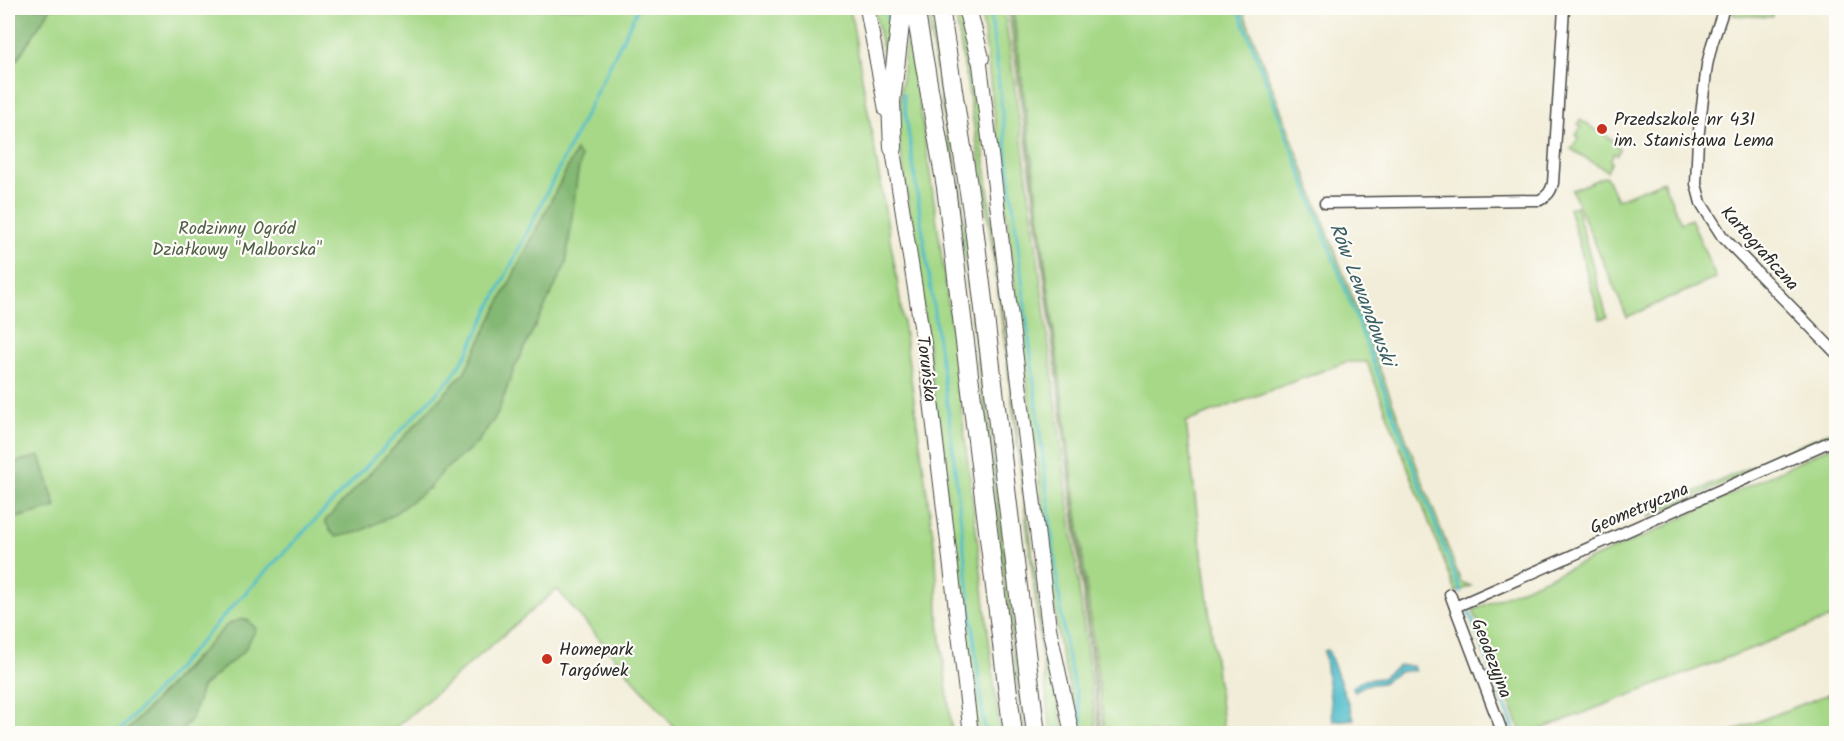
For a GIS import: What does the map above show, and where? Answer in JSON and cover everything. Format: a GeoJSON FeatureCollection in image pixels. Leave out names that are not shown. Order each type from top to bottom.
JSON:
{"type":"FeatureCollection","features":[{"type":"Feature","properties":{"kind":"highway"},"geometry":{"type":"LineString","coordinates":[[893,148],[891,102],[902,8]]}},
{"type":"Feature","properties":{"kind":"highway"},"geometry":{"type":"LineString","coordinates":[[915,8],[946,187],[1013,734]]}},
{"type":"Feature","properties":{"kind":"highway"},"geometry":{"type":"LineString","coordinates":[[940,8],[972,211],[1036,734]]}},
{"type":"Feature","properties":{"kind":"highway"},"geometry":{"type":"LineString","coordinates":[[967,8],[980,58]]}},
{"type":"Feature","properties":{"kind":"main road","name":"Toruńska"},"geometry":{"type":"LineString","coordinates":[[867,8],[893,148],[925,351],[971,734]]}},
{"type":"Feature","properties":{"kind":"main road"},"geometry":{"type":"LineString","coordinates":[[974,8],[1048,628],[1072,734]]}},
{"type":"Feature","properties":{"kind":"street"},"geometry":{"type":"LineString","coordinates":[[1325,203],[1540,200],[1546,196],[1552,190],[1553,183],[1564,8]]}},
{"type":"Feature","properties":{"kind":"street","name":"Kartograficzna"},"geometry":{"type":"LineString","coordinates":[[1724,8],[1707,64],[1698,139],[1696,184],[1701,203],[1722,236],[1836,353]]}},
{"type":"Feature","properties":{"kind":"street","name":"Geometryczna"},"geometry":{"type":"LineString","coordinates":[[1455,607],[1836,439]]}},
{"type":"Feature","properties":{"kind":"street","name":"Geodezyjna"},"geometry":{"type":"LineString","coordinates":[[1450,594],[1503,734]]}},
{"type":"Feature","properties":{"kind":"green space"},"geometry":{"type":"Polygon","coordinates":[[[8,8],[51,8],[8,73],[8,8]]]}},
{"type":"Feature","properties":{"kind":"green space","name":"Rodzinny Ogród Działkowy \"Malborska\""},"geometry":{"type":"Polygon","coordinates":[[[51,8],[850,8],[897,279],[936,557],[938,613],[952,733],[679,733],[557,589],[389,733],[179,733],[192,718],[202,687],[217,673],[195,657],[125,733],[8,734],[8,520],[56,507],[40,456],[8,464],[8,73],[51,8]],[[576,151],[464,373],[386,456],[429,489],[443,471],[476,444],[497,415],[514,369],[537,321],[581,158],[576,151]]]}},
{"type":"Feature","properties":{"kind":"green space"},"geometry":{"type":"Polygon","coordinates":[[[874,8],[896,8],[887,72],[874,8]]]}},
{"type":"Feature","properties":{"kind":"green space"},"geometry":{"type":"Polygon","coordinates":[[[926,8],[930,8],[960,189],[1027,733],[1023,733],[955,188],[926,8]]]}},
{"type":"Feature","properties":{"kind":"green space"},"geometry":{"type":"Polygon","coordinates":[[[954,8],[961,8],[973,65],[1042,631],[1065,733],[1051,733],[984,188],[954,8]]]}},
{"type":"Feature","properties":{"kind":"green space"},"geometry":{"type":"Polygon","coordinates":[[[981,8],[1004,8],[1037,251],[1097,733],[1080,733],[1059,644],[981,8]]]}},
{"type":"Feature","properties":{"kind":"green space"},"geometry":{"type":"Polygon","coordinates":[[[1008,8],[1011,8],[1102,733],[1100,733],[1045,282],[1008,8]]]}},
{"type":"Feature","properties":{"kind":"green space"},"geometry":{"type":"Polygon","coordinates":[[[1013,8],[1242,8],[1461,582],[1471,586],[1456,592],[1367,362],[1346,362],[1186,422],[1224,733],[1105,733],[1013,8]]]}},
{"type":"Feature","properties":{"kind":"green space"},"geometry":{"type":"Polygon","coordinates":[[[1730,8],[1772,8],[1772,17],[1734,15],[1730,8]]]}},
{"type":"Feature","properties":{"kind":"green space"},"geometry":{"type":"Polygon","coordinates":[[[907,29],[947,293],[1000,733],[977,733],[916,254],[897,130],[907,29]]]}},
{"type":"Feature","properties":{"kind":"green space"},"geometry":{"type":"Polygon","coordinates":[[[1580,120],[1619,144],[1617,147],[1620,149],[1617,155],[1614,153],[1607,171],[1571,149],[1579,137],[1576,135],[1581,127],[1578,124],[1580,120]]]}},
{"type":"Feature","properties":{"kind":"green space"},"geometry":{"type":"Polygon","coordinates":[[[576,151],[581,158],[566,264],[514,369],[497,415],[476,444],[443,471],[429,488],[391,516],[359,532],[336,537],[325,521],[464,373],[576,151]]]}},
{"type":"Feature","properties":{"kind":"green space"},"geometry":{"type":"Polygon","coordinates":[[[1606,176],[1617,200],[1663,181],[1681,223],[1691,219],[1716,278],[1627,317],[1572,190],[1606,176]]]}},
{"type":"Feature","properties":{"kind":"green space"},"geometry":{"type":"Polygon","coordinates":[[[1576,206],[1607,317],[1600,319],[1569,208],[1576,206]]]}},
{"type":"Feature","properties":{"kind":"green space"},"geometry":{"type":"Polygon","coordinates":[[[1836,429],[1836,433],[1648,518],[1659,508],[1836,429]]]}},
{"type":"Feature","properties":{"kind":"green space"},"geometry":{"type":"Polygon","coordinates":[[[1836,444],[1836,616],[1531,733],[1522,734],[1473,610],[1649,534],[1836,444]]]}},
{"type":"Feature","properties":{"kind":"green space"},"geometry":{"type":"Polygon","coordinates":[[[40,456],[56,507],[8,520],[8,464],[40,456]]]}},
{"type":"Feature","properties":{"kind":"green space"},"geometry":{"type":"Polygon","coordinates":[[[242,619],[249,621],[256,629],[244,651],[202,687],[192,718],[180,733],[125,733],[228,624],[242,619]]]}},
{"type":"Feature","properties":{"kind":"green space"},"geometry":{"type":"Polygon","coordinates":[[[1836,691],[1836,733],[1728,733],[1836,691]]]}},
{"type":"Feature","properties":{"kind":"water"},"geometry":{"type":"Polygon","coordinates":[[[1328,650],[1354,719],[1333,721],[1324,651],[1328,650]]]}},
{"type":"Feature","properties":{"kind":"water"},"geometry":{"type":"Polygon","coordinates":[[[1399,666],[1413,666],[1415,670],[1398,672],[1382,683],[1364,685],[1355,692],[1353,687],[1363,680],[1382,678],[1399,666]]]}},
{"type":"Feature","properties":{"kind":"waterway"},"geometry":{"type":"LineString","coordinates":[[117,734],[232,607],[452,377],[468,352],[638,8]]}},
{"type":"Feature","properties":{"kind":"waterway"},"geometry":{"type":"LineString","coordinates":[[886,8],[888,19]]}},
{"type":"Feature","properties":{"kind":"waterway"},"geometry":{"type":"LineString","coordinates":[[990,8],[1062,620],[1067,654],[1083,722]]}},
{"type":"Feature","properties":{"kind":"waterway","name":"Rów Lewandowski"},"geometry":{"type":"LineString","coordinates":[[1238,8],[1461,592]]}},
{"type":"Feature","properties":{"kind":"waterway"},"geometry":{"type":"LineString","coordinates":[[903,94],[949,417],[985,734]]}},
{"type":"Feature","properties":{"kind":"waterway","name":"Rów Lewandowski"},"geometry":{"type":"LineString","coordinates":[[1469,612],[1516,734]]}},
{"type":"Feature","properties":{"kind":"waterway"},"geometry":{"type":"LineString","coordinates":[[1057,727],[1059,734]]}},
{"type":"Feature","properties":{"kind":"place","name":"Przedszkole nr 431 im. Stanisława Lema"},"geometry":{"type":"Point","coordinates":[1602,129]}},
{"type":"Feature","properties":{"kind":"place","name":"Homepark Targówek"},"geometry":{"type":"Point","coordinates":[547,659]}}]}
